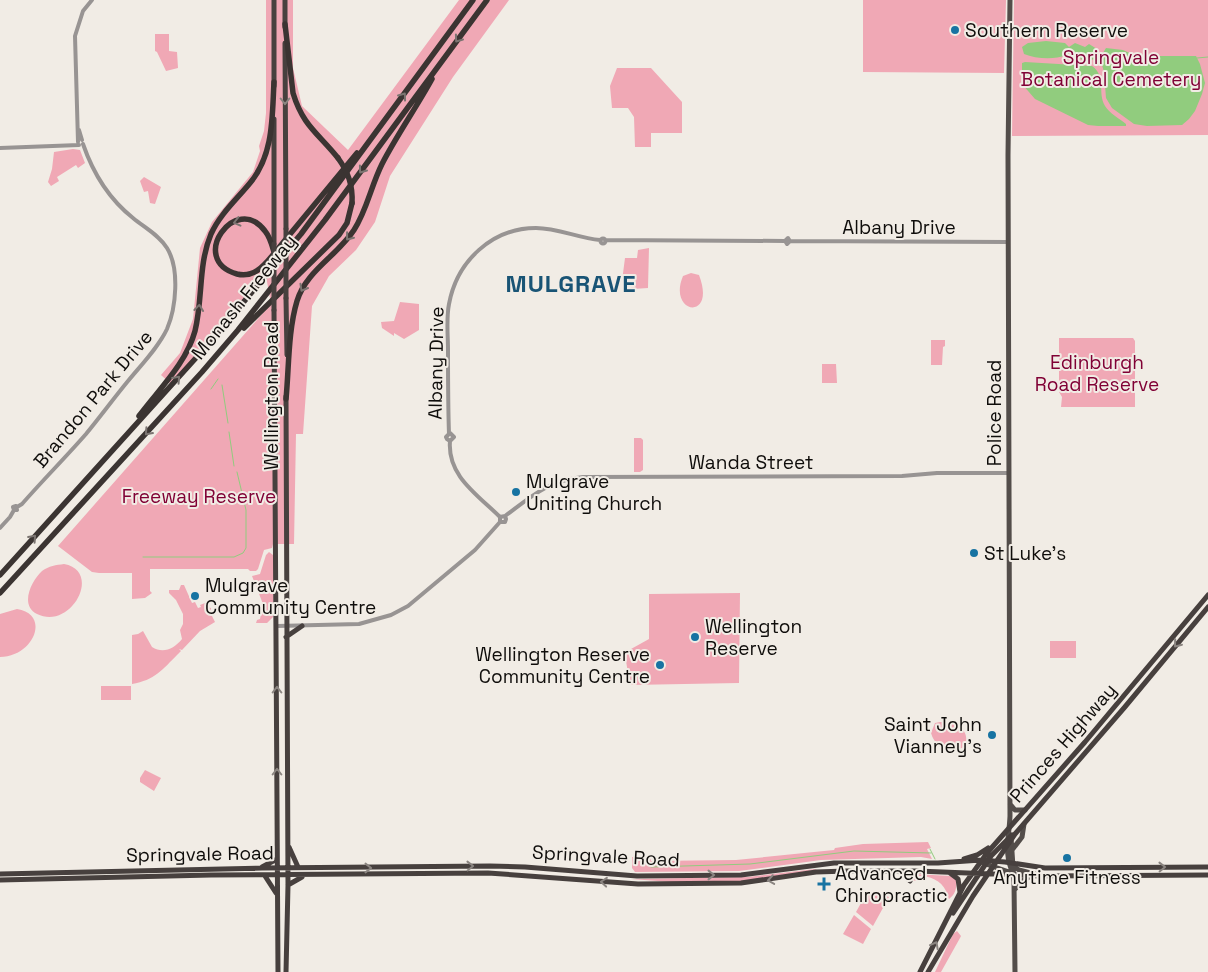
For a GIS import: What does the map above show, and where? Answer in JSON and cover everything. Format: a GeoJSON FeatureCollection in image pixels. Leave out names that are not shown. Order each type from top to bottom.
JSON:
{"type":"FeatureCollection","features":[{"type":"Feature","properties":{"kind":"highway","name":"Wellington Road"},"geometry":{"type":"LineString","coordinates":[[273,0],[278,972]]}},
{"type":"Feature","properties":{"kind":"highway","name":"Wellington Road"},"geometry":{"type":"LineString","coordinates":[[285,0],[288,868],[286,972]]}},
{"type":"Feature","properties":{"kind":"highway","name":"Monash Freeway"},"geometry":{"type":"LineString","coordinates":[[0,575],[204,350],[295,241],[473,0]]}},
{"type":"Feature","properties":{"kind":"highway","name":"Monash Freeway"},"geometry":{"type":"LineString","coordinates":[[0,593],[238,330],[325,220],[486,0]]}},
{"type":"Feature","properties":{"kind":"highway"},"geometry":{"type":"LineString","coordinates":[[202,372],[259,312],[339,235],[347,223],[352,203],[353,194],[346,169],[311,129],[296,103],[293,93],[285,24],[282,19],[274,28]]}},
{"type":"Feature","properties":{"kind":"highway"},"geometry":{"type":"LineString","coordinates":[[286,399],[294,314],[300,293],[316,270],[343,244],[353,231],[382,164],[446,56]]}},
{"type":"Feature","properties":{"kind":"highway"},"geometry":{"type":"LineString","coordinates":[[120,442],[184,358],[191,343],[198,314],[204,259],[211,235],[224,213],[256,175],[268,148],[274,82]]}},
{"type":"Feature","properties":{"kind":"highway"},"geometry":{"type":"LineString","coordinates":[[273,247],[262,227],[254,222],[243,220],[234,222],[222,230],[218,236],[216,247],[220,262],[232,272],[245,274],[261,268],[385,119]]}},
{"type":"Feature","properties":{"kind":"highway"},"geometry":{"type":"LineString","coordinates":[[276,541],[286,541]]}},
{"type":"Feature","properties":{"kind":"highway","name":"Princes Highway"},"geometry":{"type":"LineString","coordinates":[[949,917],[980,873],[984,860],[993,845],[1085,742],[1208,595]]}},
{"type":"Feature","properties":{"kind":"highway","name":"Princes Highway"},"geometry":{"type":"LineString","coordinates":[[920,972],[972,873],[1024,824],[1208,607]]}},
{"type":"Feature","properties":{"kind":"highway"},"geometry":{"type":"LineString","coordinates":[[286,637],[302,626]]}},
{"type":"Feature","properties":{"kind":"highway","name":"Princes Highway"},"geometry":{"type":"LineString","coordinates":[[928,972],[992,866],[1009,848],[1011,837]]}},
{"type":"Feature","properties":{"kind":"highway"},"geometry":{"type":"LineString","coordinates":[[287,842],[298,867]]}},
{"type":"Feature","properties":{"kind":"highway"},"geometry":{"type":"LineString","coordinates":[[957,861],[977,855],[993,845]]}},
{"type":"Feature","properties":{"kind":"highway"},"geometry":{"type":"LineString","coordinates":[[262,868],[277,858]]}},
{"type":"Feature","properties":{"kind":"highway","name":"Springvale Road"},"geometry":{"type":"LineString","coordinates":[[0,880],[42,876],[298,867],[504,866],[630,876],[734,875],[834,863],[938,863],[984,860],[1045,868],[1208,867]]}},
{"type":"Feature","properties":{"kind":"highway"},"geometry":{"type":"LineString","coordinates":[[554,869],[554,878]]}},
{"type":"Feature","properties":{"kind":"highway"},"geometry":{"type":"LineString","coordinates":[[899,871],[910,881]]}},
{"type":"Feature","properties":{"kind":"highway","name":"Springvale Road"},"geometry":{"type":"LineString","coordinates":[[0,874],[42,876],[265,876],[488,873],[638,884],[732,884],[765,881],[816,872],[899,871],[980,873],[1014,876],[1208,875]]}},
{"type":"Feature","properties":{"kind":"highway"},"geometry":{"type":"LineString","coordinates":[[948,872],[958,879],[960,893]]}},
{"type":"Feature","properties":{"kind":"highway"},"geometry":{"type":"LineString","coordinates":[[288,885],[305,875]]}},
{"type":"Feature","properties":{"kind":"highway"},"geometry":{"type":"LineString","coordinates":[[42,876],[42,886]]}},
{"type":"Feature","properties":{"kind":"highway"},"geometry":{"type":"LineString","coordinates":[[265,876],[277,896]]}},
{"type":"Feature","properties":{"kind":"main road","name":"Police Road"},"geometry":{"type":"LineString","coordinates":[[1010,0],[1008,242],[1009,827],[1011,837]]}},
{"type":"Feature","properties":{"kind":"main road"},"geometry":{"type":"LineString","coordinates":[[1010,804],[1015,810],[1025,810]]}},
{"type":"Feature","properties":{"kind":"main road"},"geometry":{"type":"LineString","coordinates":[[1015,972],[1014,876],[1009,848],[1022,837],[1024,824]]}},
{"type":"Feature","properties":{"kind":"main road"},"geometry":{"type":"LineString","coordinates":[[984,860],[992,866],[1009,871],[1014,876]]}},
{"type":"Feature","properties":{"kind":"main road"},"geometry":{"type":"LineString","coordinates":[[1012,864],[1042,876]]}},
{"type":"Feature","properties":{"kind":"main road"},"geometry":{"type":"LineString","coordinates":[[1014,890],[1021,882],[1031,876]]}},
{"type":"Feature","properties":{"kind":"street"},"geometry":{"type":"LineString","coordinates":[[0,148],[67,146],[80,143],[77,118],[75,36],[83,11],[92,0]]}},
{"type":"Feature","properties":{"kind":"street","name":"Brandon Park Drive"},"geometry":{"type":"LineString","coordinates":[[0,528],[15,509],[22,504],[85,434],[141,365],[162,338],[172,314],[176,276],[169,251],[158,237],[129,215],[109,194],[80,143]]}},
{"type":"Feature","properties":{"kind":"street","name":"Albany Drive"},"geometry":{"type":"LineString","coordinates":[[502,516],[462,481],[450,457],[450,441],[446,438],[449,434],[448,314],[454,288],[464,266],[487,242],[517,230],[545,228],[600,240],[603,243],[605,240],[1008,242]]}},
{"type":"Feature","properties":{"kind":"street","name":"Wanda Street"},"geometry":{"type":"LineString","coordinates":[[502,516],[545,487],[564,480],[587,476],[902,476],[937,473],[1009,473]]}},
{"type":"Feature","properties":{"kind":"street"},"geometry":{"type":"LineString","coordinates":[[277,626],[359,624],[391,615],[408,606],[470,555],[500,522],[499,520],[502,516]]}},
{"type":"Feature","properties":{"kind":"green space","name":"Freeway Reserve"},"geometry":{"type":"Polygon","coordinates":[[[266,0],[293,0],[293,68],[302,106],[348,150],[459,0],[509,0],[453,77],[390,176],[375,222],[356,250],[329,276],[312,306],[303,434],[296,434],[294,544],[273,544],[272,548],[264,550],[256,571],[248,569],[150,569],[150,591],[152,593],[145,598],[132,599],[132,573],[92,572],[58,546],[271,304],[266,276],[172,385],[161,375],[180,353],[193,319],[200,248],[212,222],[253,172],[260,151],[259,146],[264,131],[266,113],[266,0]]]}},
{"type":"Feature","properties":{"kind":"green space","name":"Southern Reserve"},"geometry":{"type":"Polygon","coordinates":[[[863,0],[1006,0],[1004,73],[863,72],[863,0]]]}},
{"type":"Feature","properties":{"kind":"green space","name":"Springvale Botanical Cemetery"},"geometry":{"type":"Polygon","coordinates":[[[1014,0],[1208,0],[1208,135],[1012,136],[1014,0]]]}},
{"type":"Feature","properties":{"kind":"green space"},"geometry":{"type":"Polygon","coordinates":[[[155,34],[169,34],[169,51],[177,52],[178,68],[166,71],[155,51],[155,34]]]}},
{"type":"Feature","properties":{"kind":"green space"},"geometry":{"type":"Polygon","coordinates":[[[617,68],[651,68],[682,102],[682,133],[651,133],[651,147],[635,147],[634,117],[628,108],[612,108],[610,86],[617,68]]]}},
{"type":"Feature","properties":{"kind":"green space"},"geometry":{"type":"Polygon","coordinates":[[[73,149],[80,150],[85,163],[78,168],[76,165],[57,177],[59,181],[51,186],[48,182],[54,152],[73,149]]]}},
{"type":"Feature","properties":{"kind":"green space"},"geometry":{"type":"Polygon","coordinates":[[[144,177],[161,187],[155,204],[150,203],[148,191],[144,192],[140,181],[144,177]]]}},
{"type":"Feature","properties":{"kind":"green space"},"geometry":{"type":"Polygon","coordinates":[[[649,248],[648,288],[633,289],[622,281],[625,258],[637,258],[638,250],[649,248]]]}},
{"type":"Feature","properties":{"kind":"green space"},"geometry":{"type":"Polygon","coordinates":[[[691,273],[699,275],[703,290],[702,300],[698,306],[692,307],[686,305],[681,298],[680,289],[683,276],[691,273]]]}},
{"type":"Feature","properties":{"kind":"green space"},"geometry":{"type":"Polygon","coordinates":[[[400,302],[419,304],[419,330],[404,339],[394,333],[394,336],[382,328],[381,322],[394,321],[400,302]]]}},
{"type":"Feature","properties":{"kind":"green space","name":"Edinburgh Road Reserve"},"geometry":{"type":"Polygon","coordinates":[[[1059,338],[1133,338],[1135,341],[1135,407],[1061,407],[1062,397],[1059,392],[1059,338]]]}},
{"type":"Feature","properties":{"kind":"green space"},"geometry":{"type":"Polygon","coordinates":[[[931,340],[945,340],[942,365],[931,365],[931,340]]]}},
{"type":"Feature","properties":{"kind":"green space"},"geometry":{"type":"Polygon","coordinates":[[[822,364],[836,364],[837,383],[822,383],[822,364]]]}},
{"type":"Feature","properties":{"kind":"green space"},"geometry":{"type":"Polygon","coordinates":[[[634,438],[641,438],[643,440],[643,470],[640,472],[634,472],[634,438]]]}},
{"type":"Feature","properties":{"kind":"green space"},"geometry":{"type":"Polygon","coordinates":[[[269,552],[273,555],[274,567],[273,617],[267,623],[256,623],[260,619],[263,604],[252,576],[260,574],[266,555],[269,552]]]}},
{"type":"Feature","properties":{"kind":"green space"},"geometry":{"type":"Polygon","coordinates":[[[64,564],[75,569],[81,577],[82,587],[78,598],[71,607],[61,614],[50,617],[37,614],[29,605],[28,599],[34,580],[45,569],[64,564]]]}},
{"type":"Feature","properties":{"kind":"green space"},"geometry":{"type":"Polygon","coordinates":[[[181,585],[184,585],[192,603],[195,602],[198,608],[205,603],[211,608],[210,612],[215,622],[200,631],[182,650],[179,649],[181,651],[158,674],[147,680],[132,684],[132,635],[143,631],[152,647],[160,650],[172,648],[182,639],[180,630],[183,624],[183,614],[176,600],[169,593],[169,590],[179,590],[181,585]]]}},
{"type":"Feature","properties":{"kind":"green space","name":"Wellington Reserve"},"geometry":{"type":"Polygon","coordinates":[[[740,593],[739,683],[630,685],[626,661],[622,654],[649,639],[649,594],[740,593]]]}},
{"type":"Feature","properties":{"kind":"green space"},"geometry":{"type":"Polygon","coordinates":[[[17,609],[27,612],[33,619],[36,626],[34,635],[22,650],[12,655],[0,657],[0,614],[17,609]]]}},
{"type":"Feature","properties":{"kind":"green space"},"geometry":{"type":"Polygon","coordinates":[[[1050,641],[1076,641],[1076,658],[1050,658],[1050,641]]]}},
{"type":"Feature","properties":{"kind":"green space"},"geometry":{"type":"Polygon","coordinates":[[[101,686],[131,686],[131,700],[101,700],[101,686]]]}},
{"type":"Feature","properties":{"kind":"green space"},"geometry":{"type":"Polygon","coordinates":[[[935,723],[951,723],[960,727],[966,735],[965,746],[960,749],[949,750],[936,743],[931,733],[935,723]]]}},
{"type":"Feature","properties":{"kind":"green space"},"geometry":{"type":"Polygon","coordinates":[[[145,770],[161,778],[154,791],[140,782],[140,778],[145,770]]]}},
{"type":"Feature","properties":{"kind":"green space"},"geometry":{"type":"Polygon","coordinates":[[[928,842],[931,848],[927,849],[932,859],[921,857],[821,860],[739,871],[635,872],[632,868],[632,857],[650,857],[651,861],[736,860],[834,850],[835,848],[863,844],[928,842]]]}},
{"type":"Feature","properties":{"kind":"green space"},"geometry":{"type":"Polygon","coordinates":[[[817,870],[743,882],[671,882],[631,879],[748,877],[817,870]]]}},
{"type":"Feature","properties":{"kind":"green space"},"geometry":{"type":"Polygon","coordinates":[[[913,874],[951,876],[956,879],[955,893],[949,899],[945,896],[946,891],[944,887],[938,881],[918,876],[915,879],[916,881],[913,880],[913,874]]]}},
{"type":"Feature","properties":{"kind":"green space"},"geometry":{"type":"Polygon","coordinates":[[[866,894],[881,894],[889,897],[873,926],[856,912],[866,894]]]}},
{"type":"Feature","properties":{"kind":"green space"},"geometry":{"type":"Polygon","coordinates":[[[854,915],[871,929],[863,944],[843,934],[854,915]]]}},
{"type":"Feature","properties":{"kind":"green space"},"geometry":{"type":"Polygon","coordinates":[[[957,931],[961,936],[960,938],[941,972],[935,972],[953,934],[957,931]]]}},
{"type":"Feature","properties":{"kind":"shaded area"},"geometry":{"type":"Polygon","coordinates":[[[1046,41],[1065,43],[1069,47],[1075,43],[1085,47],[1089,44],[1097,49],[1098,56],[1097,59],[1082,60],[1078,56],[1070,59],[1066,55],[1056,58],[1045,58],[1024,54],[1022,47],[1028,43],[1046,41]]]}},
{"type":"Feature","properties":{"kind":"shaded area"},"geometry":{"type":"Polygon","coordinates":[[[1106,48],[1123,50],[1134,55],[1143,56],[1196,56],[1205,83],[1195,111],[1189,119],[1182,125],[1147,126],[1134,124],[1112,108],[1106,98],[1104,72],[1100,58],[1106,48]]]}},
{"type":"Feature","properties":{"kind":"shaded area"},"geometry":{"type":"Polygon","coordinates":[[[1022,63],[1092,66],[1097,70],[1101,80],[1105,106],[1126,126],[1088,125],[1035,99],[1022,84],[1022,63]]]}},
{"type":"Feature","properties":{"kind":"waterway"},"geometry":{"type":"LineString","coordinates":[[1197,58],[1208,57]]}},
{"type":"Feature","properties":{"kind":"waterway"},"geometry":{"type":"LineString","coordinates":[[211,389],[218,379]]}},
{"type":"Feature","properties":{"kind":"waterway"},"geometry":{"type":"LineString","coordinates":[[222,385],[228,423]]}},
{"type":"Feature","properties":{"kind":"waterway"},"geometry":{"type":"LineString","coordinates":[[229,432],[234,466]]}},
{"type":"Feature","properties":{"kind":"waterway"},"geometry":{"type":"LineString","coordinates":[[143,557],[234,557],[243,553],[246,548],[246,510],[237,472]]}},
{"type":"Feature","properties":{"kind":"waterway"},"geometry":{"type":"LineString","coordinates":[[930,849],[935,859]]}},
{"type":"Feature","properties":{"kind":"waterway"},"geometry":{"type":"LineString","coordinates":[[651,867],[750,864],[854,851],[931,853]]}},
{"type":"Feature","properties":{"kind":"place","name":"Southern Reserve"},"geometry":{"type":"Point","coordinates":[955,30]}},
{"type":"Feature","properties":{"kind":"place","name":"Mulgrave Uniting Church"},"geometry":{"type":"Point","coordinates":[516,492]}},
{"type":"Feature","properties":{"kind":"place","name":"St Luke's"},"geometry":{"type":"Point","coordinates":[974,553]}},
{"type":"Feature","properties":{"kind":"place","name":"Mulgrave Community Centre"},"geometry":{"type":"Point","coordinates":[195,596]}},
{"type":"Feature","properties":{"kind":"place","name":"Wellington Reserve"},"geometry":{"type":"Point","coordinates":[695,637]}},
{"type":"Feature","properties":{"kind":"place","name":"Wellington Reserve Community Centre"},"geometry":{"type":"Point","coordinates":[660,665]}},
{"type":"Feature","properties":{"kind":"place","name":"Saint John Vianney's"},"geometry":{"type":"Point","coordinates":[992,735]}},
{"type":"Feature","properties":{"kind":"place","name":"Anytime Fitness"},"geometry":{"type":"Point","coordinates":[1067,858]}},
{"type":"Feature","properties":{"kind":"place","name":"Advanced Chiropractic"},"geometry":{"type":"Point","coordinates":[824,884]}},
{"type":"Feature","properties":{"kind":"district","name":"MULGRAVE"},"geometry":{"type":"Point","coordinates":[571,283]}}]}
